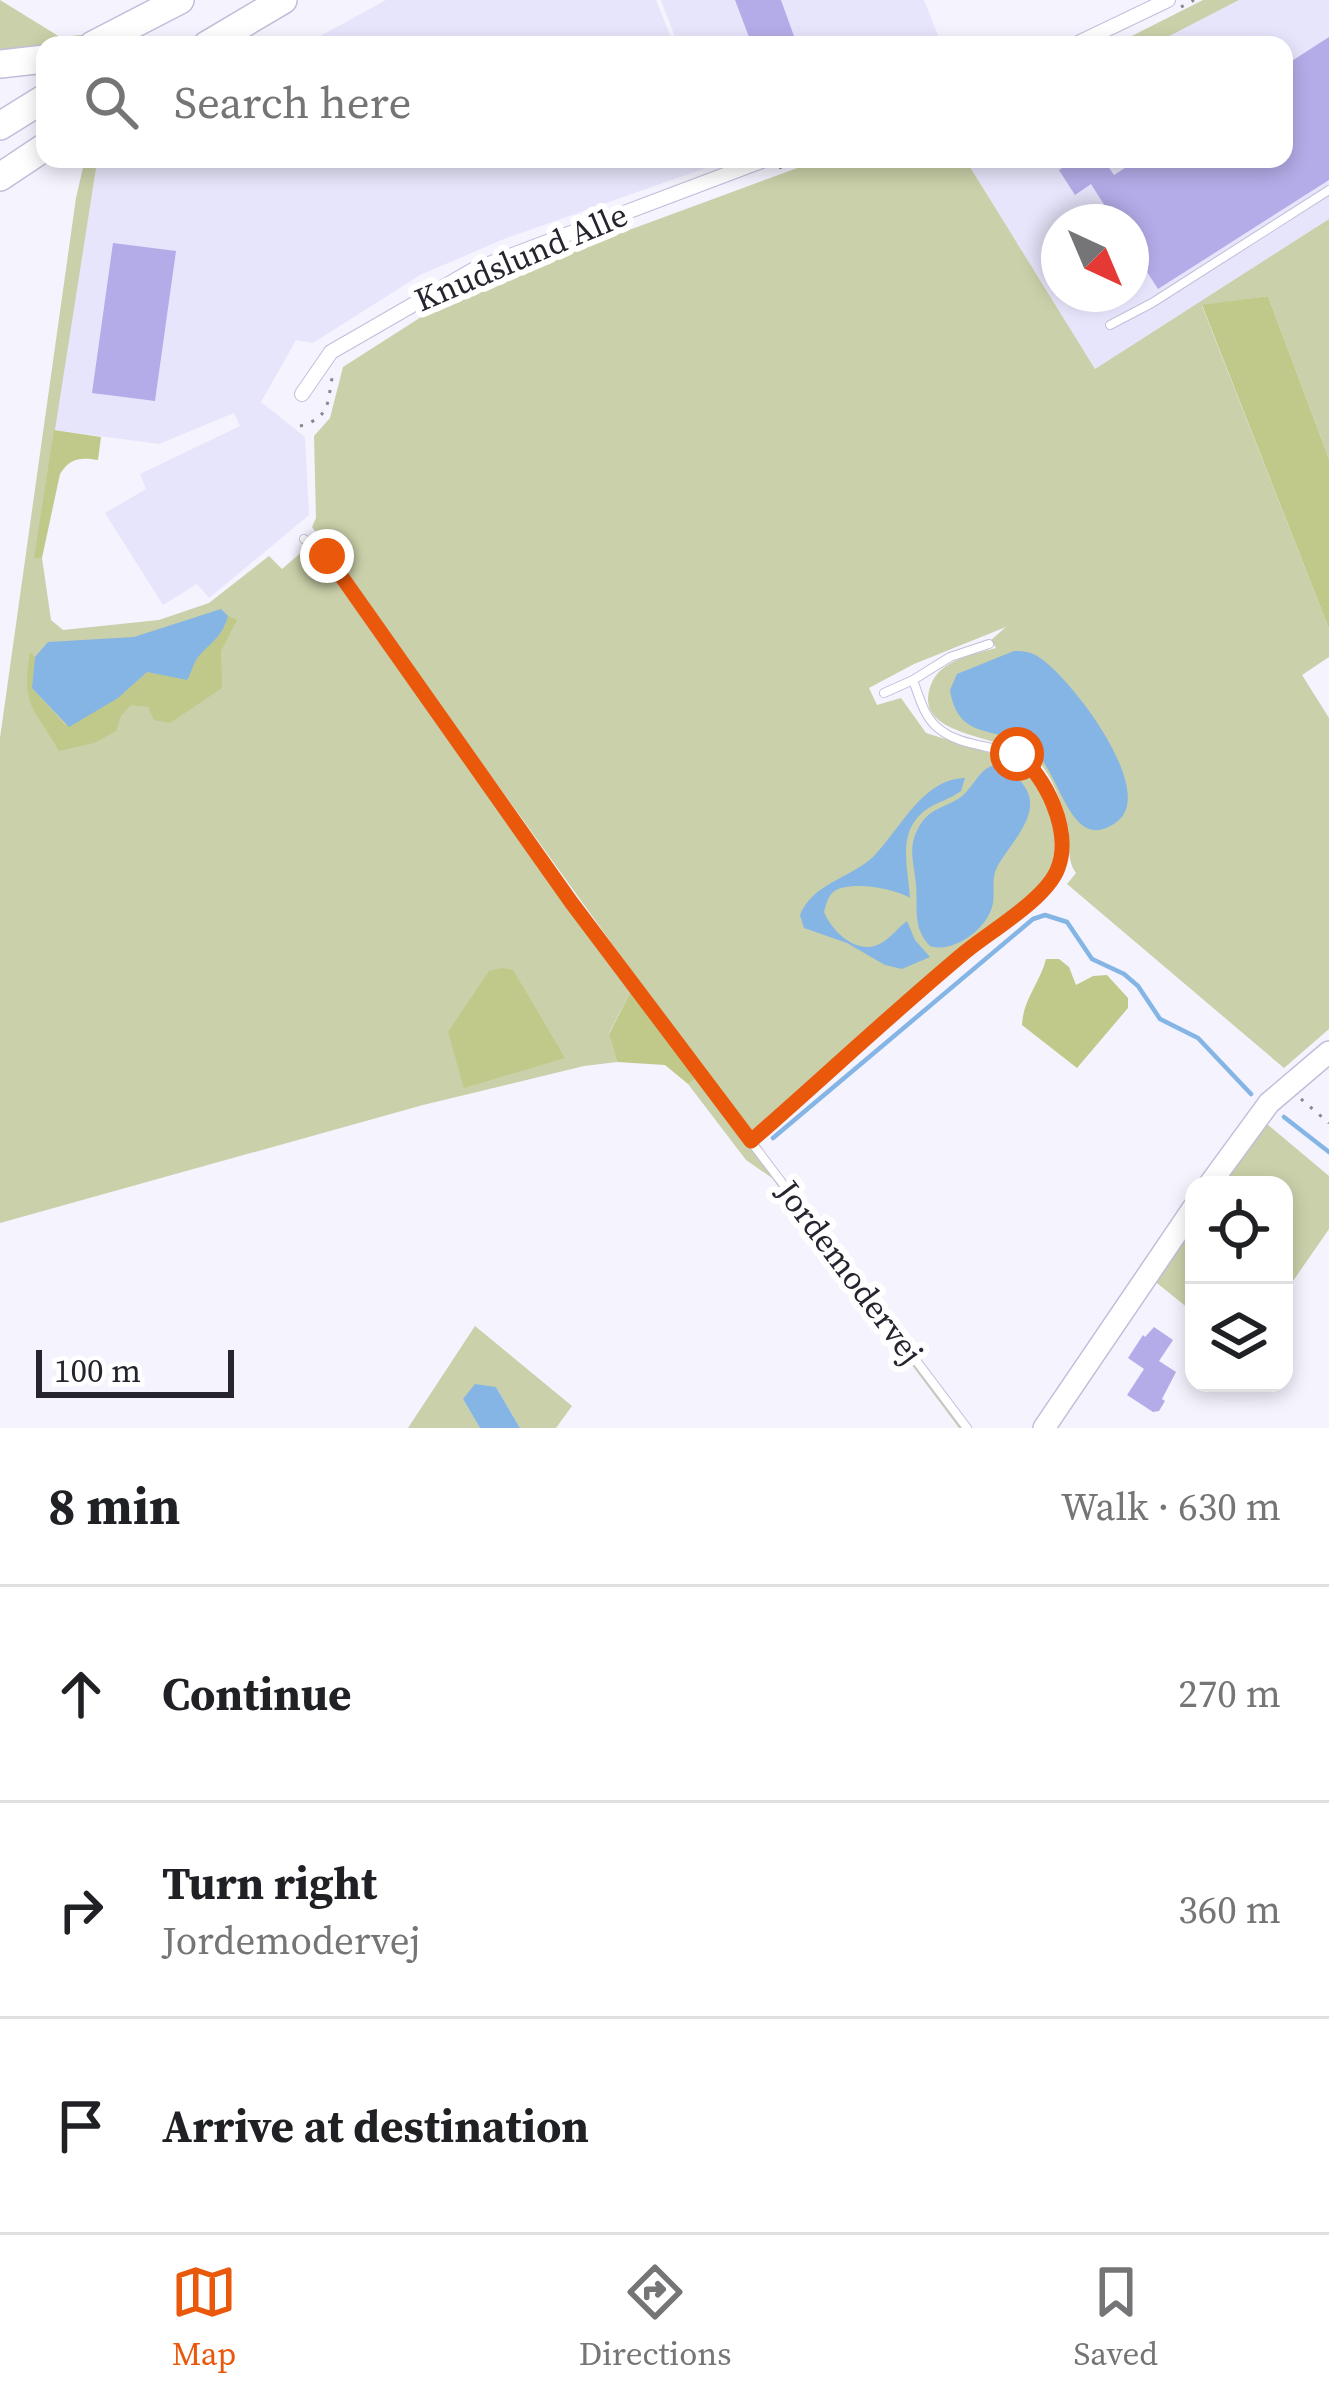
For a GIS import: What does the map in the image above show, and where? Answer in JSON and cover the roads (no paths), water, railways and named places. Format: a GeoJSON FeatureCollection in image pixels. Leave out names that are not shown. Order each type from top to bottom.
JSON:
{"type":"FeatureCollection","features":[{"type":"Feature","properties":{"kind":"highway"},"geometry":{"type":"LineString","coordinates":[[110,36],[179,0]]}},
{"type":"Feature","properties":{"kind":"highway"},"geometry":{"type":"LineString","coordinates":[[144,36],[202,0]]}},
{"type":"Feature","properties":{"kind":"highway"},"geometry":{"type":"LineString","coordinates":[[222,36],[283,0]]}},
{"type":"Feature","properties":{"kind":"highway"},"geometry":{"type":"LineString","coordinates":[[0,64],[36,60]]}},
{"type":"Feature","properties":{"kind":"highway"},"geometry":{"type":"LineString","coordinates":[[0,127],[36,104]]}},
{"type":"Feature","properties":{"kind":"highway"},"geometry":{"type":"LineString","coordinates":[[0,177],[36,153]]}},
{"type":"Feature","properties":{"kind":"street"},"geometry":{"type":"LineString","coordinates":[[1093,36],[1168,0]]}},
{"type":"Feature","properties":{"kind":"street","name":"Knudslund Alle"},"geometry":{"type":"LineString","coordinates":[[302,394],[332,352],[472,271],[760,168]]}},
{"type":"Feature","properties":{"kind":"street"},"geometry":{"type":"LineString","coordinates":[[1215,1176],[1255,1119],[1286,1086],[1323,1058]]}},
{"type":"Feature","properties":{"kind":"street"},"geometry":{"type":"LineString","coordinates":[[1044,1428],[1185,1221]]}},
{"type":"Feature","properties":{"kind":"lane"},"geometry":{"type":"LineString","coordinates":[[1110,325],[1329,190]]}},
{"type":"Feature","properties":{"kind":"lane","name":"Jordemodervej"},"geometry":{"type":"LineString","coordinates":[[304,539],[327,556],[571,902],[968,1428]]}},
{"type":"Feature","properties":{"kind":"lane"},"geometry":{"type":"LineString","coordinates":[[884,693],[950,657],[989,644]]}},
{"type":"Feature","properties":{"kind":"lane"},"geometry":{"type":"LineString","coordinates":[[751,1141],[964,952],[1046,887],[1060,866],[1060,831],[1041,778],[1017,754],[938,728],[923,707],[913,680]]}},
{"type":"Feature","properties":{"kind":"water"},"geometry":{"type":"Polygon","coordinates":[[[221,609],[228,616],[225,624],[196,660],[187,680],[147,672],[118,698],[69,727],[32,688],[35,657],[48,642],[134,637],[221,609]]]}},
{"type":"Feature","properties":{"kind":"water"},"geometry":{"type":"Polygon","coordinates":[[[1014,651],[1034,654],[1054,669],[1105,734],[1126,784],[1127,805],[1110,826],[1097,830],[1084,826],[1037,753],[1015,739],[969,725],[954,706],[950,690],[957,674],[1014,651]]]}},
{"type":"Feature","properties":{"kind":"water"},"geometry":{"type":"Polygon","coordinates":[[[1002,764],[1027,790],[1030,810],[995,871],[990,912],[959,943],[930,946],[917,917],[912,853],[917,830],[932,812],[962,796],[985,770],[1002,764]]]}},
{"type":"Feature","properties":{"kind":"water"},"geometry":{"type":"Polygon","coordinates":[[[965,778],[961,791],[927,809],[911,828],[906,850],[910,898],[883,889],[848,887],[832,893],[824,912],[840,934],[865,947],[883,942],[907,921],[930,957],[902,969],[804,928],[800,915],[822,888],[873,857],[924,796],[965,778]]]}},
{"type":"Feature","properties":{"kind":"water"},"geometry":{"type":"Polygon","coordinates":[[[475,1384],[496,1387],[520,1428],[480,1428],[463,1399],[475,1384]]]}},
{"type":"Feature","properties":{"kind":"waterway"},"geometry":{"type":"LineString","coordinates":[[773,1138],[1033,919],[1045,915],[1067,922],[1092,959],[1124,974],[1160,1019],[1198,1038],[1251,1094]]}},
{"type":"Feature","properties":{"kind":"waterway"},"geometry":{"type":"LineString","coordinates":[[1284,1117],[1329,1152]]}}]}
